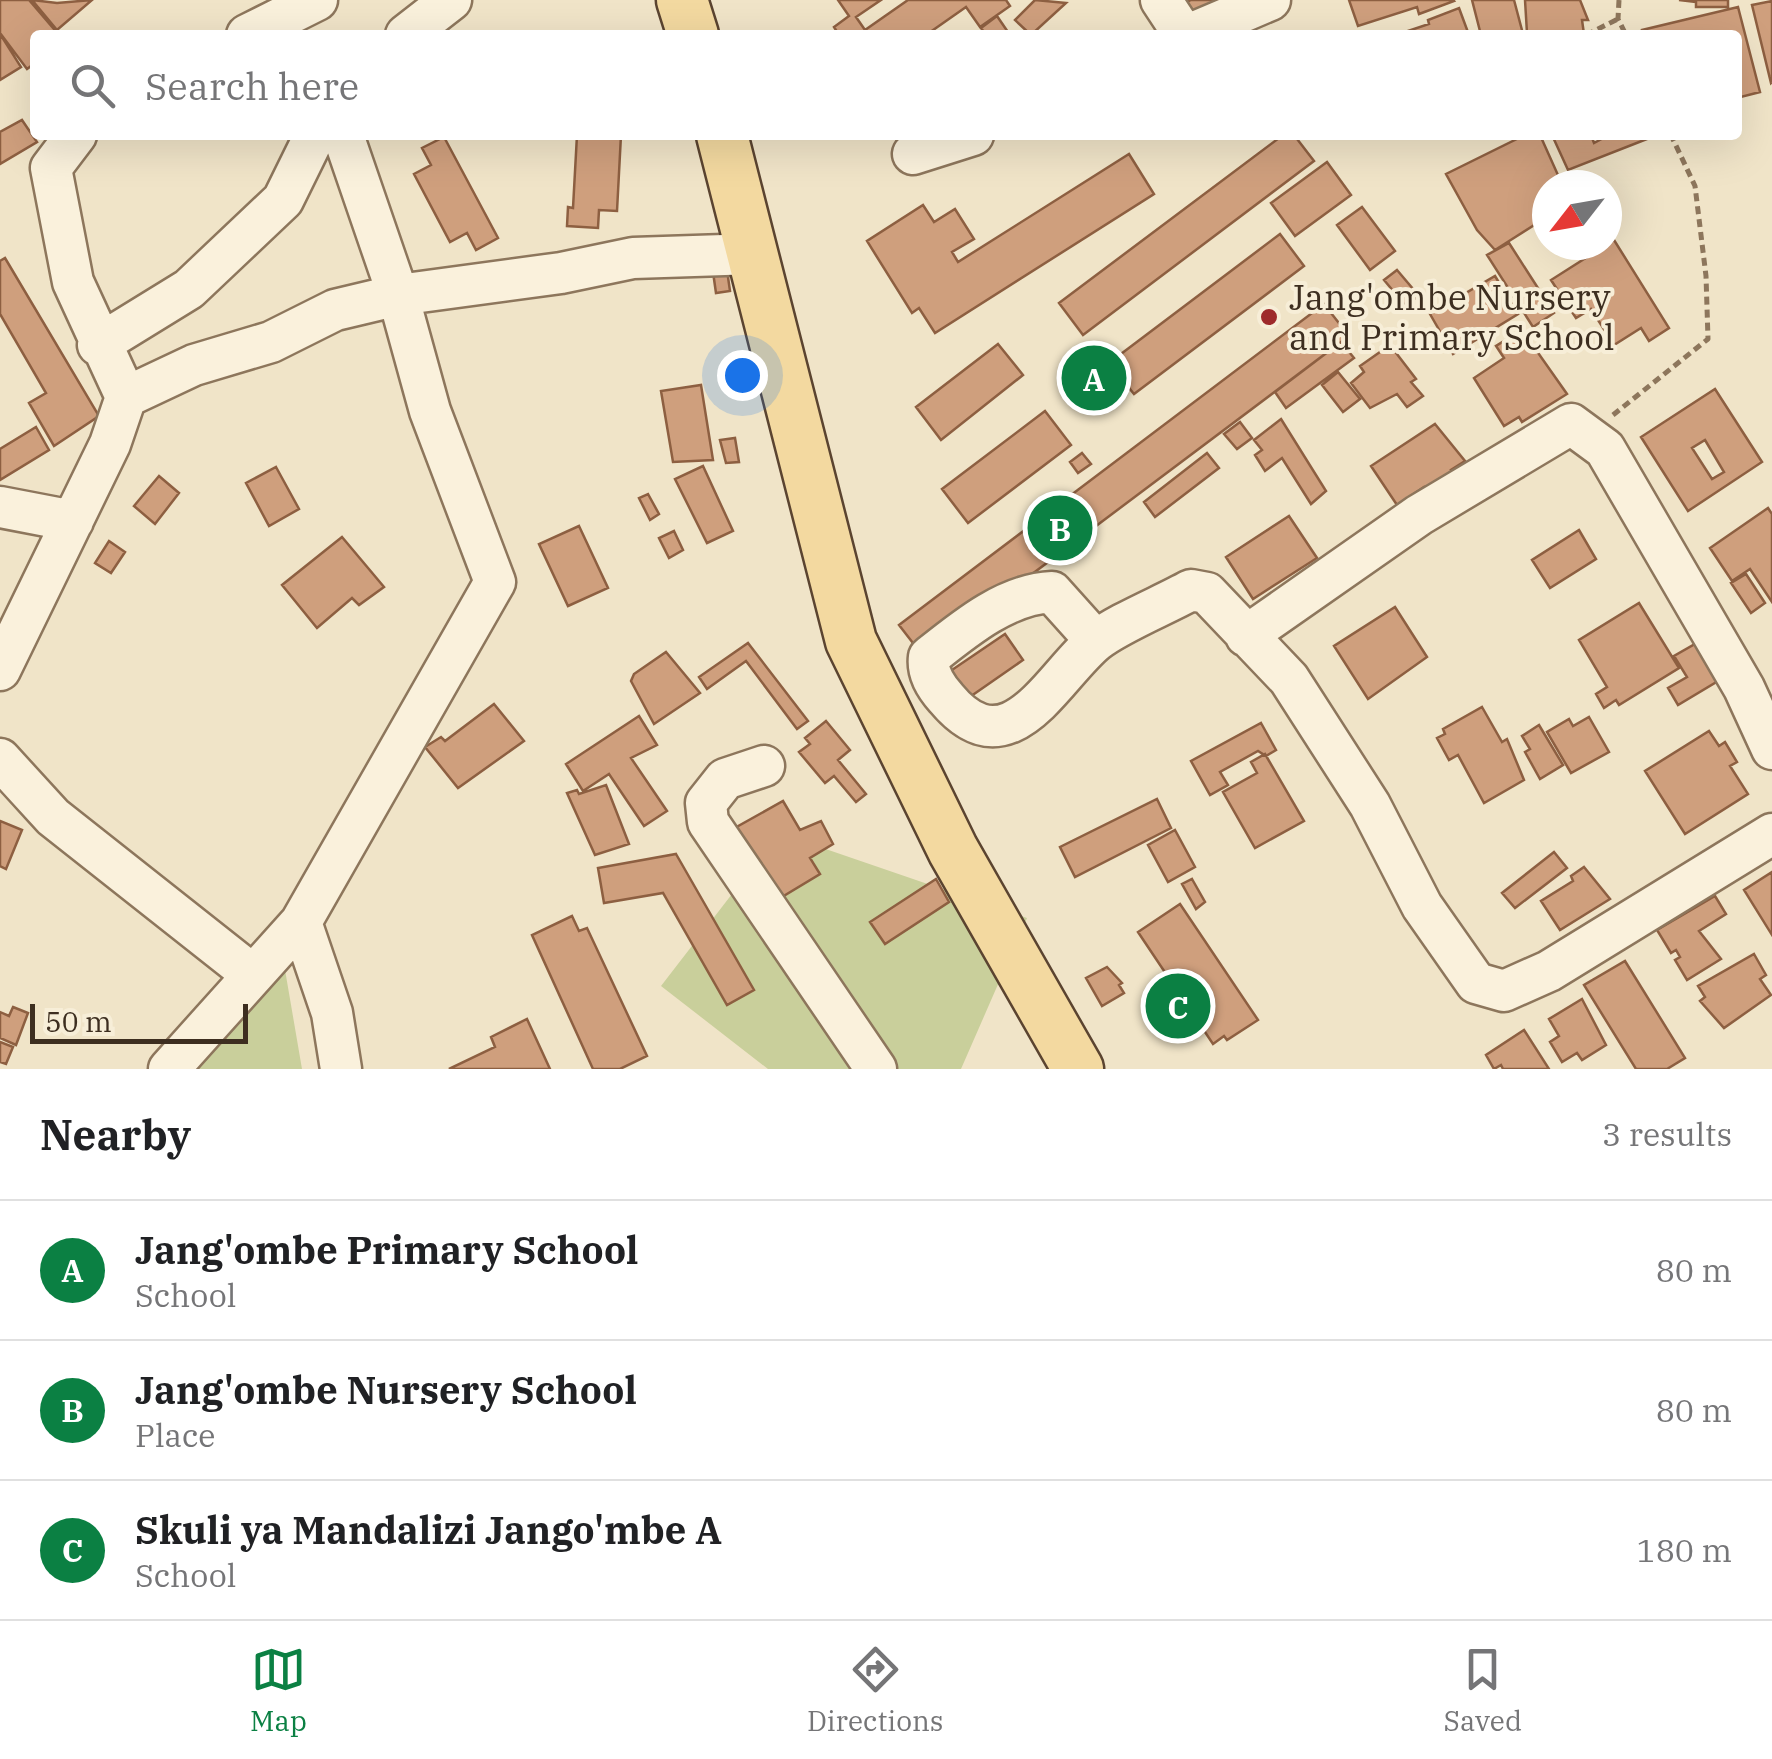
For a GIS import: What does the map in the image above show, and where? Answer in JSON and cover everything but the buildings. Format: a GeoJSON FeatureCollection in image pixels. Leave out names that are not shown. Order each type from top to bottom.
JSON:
{"type":"FeatureCollection","features":[{"type":"Feature","properties":{"kind":"main road"},"geometry":{"type":"LineString","coordinates":[[682,0],[691,30]]}},
{"type":"Feature","properties":{"kind":"main road"},"geometry":{"type":"LineString","coordinates":[[723,140],[852,640],[952,850],[1078,1069]]}},
{"type":"Feature","properties":{"kind":"street"},"geometry":{"type":"LineString","coordinates":[[412,30],[451,0]]}},
{"type":"Feature","properties":{"kind":"street"},"geometry":{"type":"LineString","coordinates":[[1161,0],[1182,30]]}},
{"type":"Feature","properties":{"kind":"street"},"geometry":{"type":"LineString","coordinates":[[1198,30],[1270,0]]}},
{"type":"Feature","properties":{"kind":"street"},"geometry":{"type":"LineString","coordinates":[[261,30],[298,17]]}},
{"type":"Feature","properties":{"kind":"street"},"geometry":{"type":"LineString","coordinates":[[72,140],[51,168],[72,282],[98,345],[126,397]]}},
{"type":"Feature","properties":{"kind":"street"},"geometry":{"type":"LineString","coordinates":[[98,345],[189,289],[283,200],[312,140]]}},
{"type":"Feature","properties":{"kind":"street"},"geometry":{"type":"LineString","coordinates":[[170,1069],[301,922],[495,582],[430,410],[398,296],[345,140]]}},
{"type":"Feature","properties":{"kind":"street"},"geometry":{"type":"LineString","coordinates":[[913,154],[957,140]]}},
{"type":"Feature","properties":{"kind":"street"},"geometry":{"type":"LineString","coordinates":[[0,670],[73,521],[126,397],[194,365],[271,342],[334,310],[633,258],[755,254]]}},
{"type":"Feature","properties":{"kind":"street"},"geometry":{"type":"LineString","coordinates":[[1246,636],[1419,514],[1571,424],[1605,449],[1744,688],[1772,749]]}},
{"type":"Feature","properties":{"kind":"street"},"geometry":{"type":"LineString","coordinates":[[0,507],[73,521]]}},
{"type":"Feature","properties":{"kind":"street"},"geometry":{"type":"LineString","coordinates":[[1096,641],[1190,590],[1207,593],[1289,680],[1370,805],[1422,906],[1476,983],[1504,991],[1548,972],[1772,834]]}},
{"type":"Feature","properties":{"kind":"street"},"geometry":{"type":"LineString","coordinates":[[0,759],[53,818],[253,975]]}},
{"type":"Feature","properties":{"kind":"street"},"geometry":{"type":"LineString","coordinates":[[764,766],[725,778],[706,803],[708,822],[876,1069]]}},
{"type":"Feature","properties":{"kind":"street"},"geometry":{"type":"LineString","coordinates":[[301,922],[332,1013],[341,1069]]}},
{"type":"Feature","properties":{"kind":"path"},"geometry":{"type":"LineString","coordinates":[[1619,0],[1618,19],[1624,30]]}},
{"type":"Feature","properties":{"kind":"path"},"geometry":{"type":"LineString","coordinates":[[1596,30],[1618,19]]}},
{"type":"Feature","properties":{"kind":"path"},"geometry":{"type":"LineString","coordinates":[[1589,437],[1708,339],[1706,276],[1694,186],[1673,140]]}},
{"type":"Feature","properties":{"kind":"green space"},"geometry":{"type":"Polygon","coordinates":[[[779,833],[1027,918],[961,1069],[768,1069],[661,986],[779,833]]]}},
{"type":"Feature","properties":{"kind":"green space"},"geometry":{"type":"Polygon","coordinates":[[[284,964],[302,1069],[190,1069],[284,964]]]}},
{"type":"Feature","properties":{"kind":"place","name":"Jang'ombe Nursery and Primary School"},"geometry":{"type":"Point","coordinates":[1269,317]}},
{"type":"Feature","properties":{"kind":"place","name":"Jang'ombe Primary School"},"geometry":{"type":"Point","coordinates":[1094,378]}},
{"type":"Feature","properties":{"kind":"place","name":"Jang'ombe Nursery School"},"geometry":{"type":"Point","coordinates":[1060,528]}},
{"type":"Feature","properties":{"kind":"place","name":"Skuli ya Mandalizi Jango'mbe A"},"geometry":{"type":"Point","coordinates":[1178,1006]}}]}
